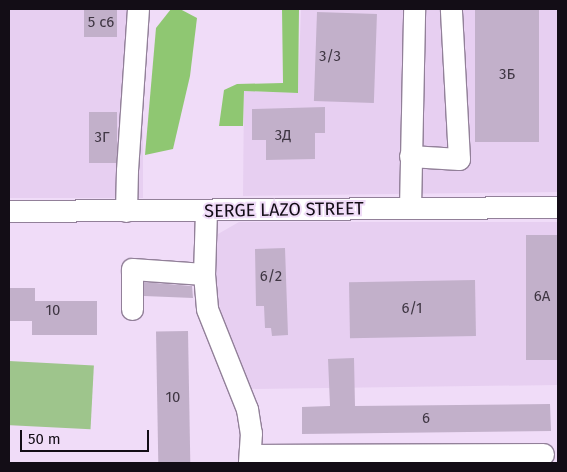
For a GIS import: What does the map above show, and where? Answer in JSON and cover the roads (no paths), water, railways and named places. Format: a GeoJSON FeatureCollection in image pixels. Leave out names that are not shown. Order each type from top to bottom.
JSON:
{"type":"FeatureCollection","features":[{"type":"Feature","properties":{"kind":"street"},"geometry":{"type":"LineString","coordinates":[[126,211],[138,9]]}},
{"type":"Feature","properties":{"kind":"street"},"geometry":{"type":"LineString","coordinates":[[410,208],[414,9]]}},
{"type":"Feature","properties":{"kind":"street"},"geometry":{"type":"LineString","coordinates":[[410,156],[459,159],[451,9]]}},
{"type":"Feature","properties":{"kind":"street","name":"SERGE LAZO STREET"},"geometry":{"type":"LineString","coordinates":[[9,211],[206,211],[558,206]]}},
{"type":"Feature","properties":{"kind":"street"},"geometry":{"type":"LineString","coordinates":[[206,211],[204,274],[207,309],[248,409],[252,433],[249,459],[542,454]]}},
{"type":"Feature","properties":{"kind":"street"},"geometry":{"type":"LineString","coordinates":[[132,309],[132,269],[204,274]]}}]}
